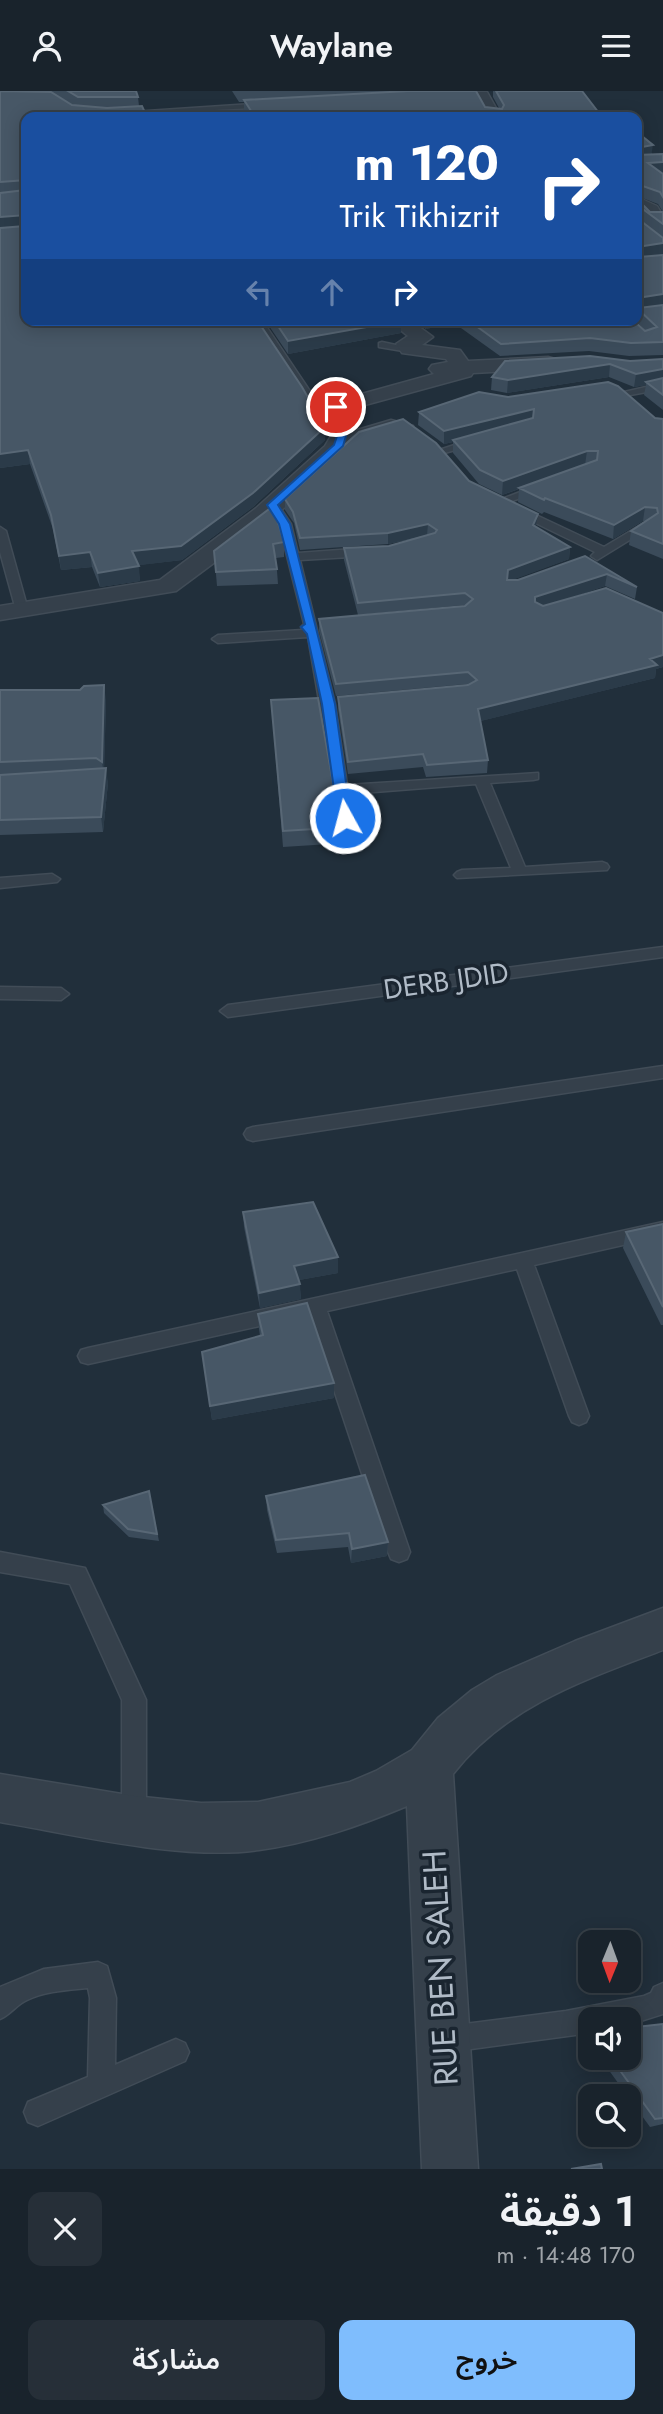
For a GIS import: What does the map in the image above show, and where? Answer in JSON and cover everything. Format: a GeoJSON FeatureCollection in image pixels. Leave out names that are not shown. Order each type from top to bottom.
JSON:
{"type":"FeatureCollection","features":[{"type":"Feature","properties":{"kind":"street"},"geometry":{"type":"LineString","coordinates":[[482,95],[491,112]]}},
{"type":"Feature","properties":{"kind":"street"},"geometry":{"type":"LineString","coordinates":[[642,205],[652,210],[648,211],[655,219]]}},
{"type":"Feature","properties":{"kind":"street"},"geometry":{"type":"LineString","coordinates":[[11,612],[167,586],[186,575],[335,450],[338,427],[332,409],[341,404],[464,372],[453,354],[409,349],[406,344],[423,337],[406,326]]}},
{"type":"Feature","properties":{"kind":"street"},"geometry":{"type":"LineString","coordinates":[[439,369],[569,362]]}},
{"type":"Feature","properties":{"kind":"street"},"geometry":{"type":"LineString","coordinates":[[338,427],[454,392],[419,385]]}},
{"type":"Feature","properties":{"kind":"street"},"geometry":{"type":"LineString","coordinates":[[617,389],[648,412]]}},
{"type":"Feature","properties":{"kind":"street"},"geometry":{"type":"LineString","coordinates":[[0,1798],[134,1820],[201,1827],[258,1826],[350,1806],[393,1788],[429,1767],[455,1734],[488,1706],[541,1678],[663,1629]]}},
{"type":"Feature","properties":{"kind":"street","name":"RUE BEN SALEH"},"geometry":{"type":"LineString","coordinates":[[429,1767],[450,2169]]}},
{"type":"Feature","properties":{"kind":"lane"},"geometry":{"type":"LineString","coordinates":[[145,112],[274,105]]}},
{"type":"Feature","properties":{"kind":"lane"},"geometry":{"type":"LineString","coordinates":[[261,326],[318,411],[338,427],[405,423],[436,447],[490,437]]}},
{"type":"Feature","properties":{"kind":"lane"},"geometry":{"type":"LineString","coordinates":[[382,345],[409,349]]}},
{"type":"Feature","properties":{"kind":"lane"},"geometry":{"type":"LineString","coordinates":[[617,389],[663,387]]}},
{"type":"Feature","properties":{"kind":"lane"},"geometry":{"type":"LineString","coordinates":[[552,483],[496,500],[605,552]]}},
{"type":"Feature","properties":{"kind":"lane"},"geometry":{"type":"LineString","coordinates":[[272,505],[283,518],[335,703],[345,818]]}},
{"type":"Feature","properties":{"kind":"lane"},"geometry":{"type":"LineString","coordinates":[[582,561],[605,552],[648,525]]}},
{"type":"Feature","properties":{"kind":"lane"},"geometry":{"type":"LineString","coordinates":[[0,531],[11,612]]}},
{"type":"Feature","properties":{"kind":"lane"},"geometry":{"type":"LineString","coordinates":[[294,557],[381,551]]}},
{"type":"Feature","properties":{"kind":"lane"},"geometry":{"type":"LineString","coordinates":[[218,639],[316,628]]}},
{"type":"Feature","properties":{"kind":"lane"},"geometry":{"type":"LineString","coordinates":[[341,790],[533,776]]}},
{"type":"Feature","properties":{"kind":"lane"},"geometry":{"type":"LineString","coordinates":[[481,779],[520,873]]}},
{"type":"Feature","properties":{"kind":"lane"},"geometry":{"type":"LineString","coordinates":[[462,875],[602,867]]}},
{"type":"Feature","properties":{"kind":"lane"},"geometry":{"type":"LineString","coordinates":[[0,883],[52,880]]}},
{"type":"Feature","properties":{"kind":"lane","name":"DERB JDID"},"geometry":{"type":"LineString","coordinates":[[228,1011],[663,952]]}},
{"type":"Feature","properties":{"kind":"lane"},"geometry":{"type":"LineString","coordinates":[[0,993],[61,994]]}},
{"type":"Feature","properties":{"kind":"lane"},"geometry":{"type":"LineString","coordinates":[[253,1134],[663,1072]]}},
{"type":"Feature","properties":{"kind":"lane"},"geometry":{"type":"LineString","coordinates":[[88,1356],[663,1229]]}},
{"type":"Feature","properties":{"kind":"lane"},"geometry":{"type":"LineString","coordinates":[[523,1260],[579,1416]]}},
{"type":"Feature","properties":{"kind":"lane"},"geometry":{"type":"LineString","coordinates":[[316,1306],[399,1552]]}},
{"type":"Feature","properties":{"kind":"lane"},"geometry":{"type":"LineString","coordinates":[[0,1562],[77,1575],[134,1700],[134,1820]]}},
{"type":"Feature","properties":{"kind":"lane"},"geometry":{"type":"LineString","coordinates":[[0,2006],[4,1998],[12,1992],[37,1984],[98,1975],[103,1998],[101,2083]]}},
{"type":"Feature","properties":{"kind":"lane"},"geometry":{"type":"LineString","coordinates":[[445,2039],[566,2024],[645,2009],[661,2002],[663,1996]]}},
{"type":"Feature","properties":{"kind":"lane"},"geometry":{"type":"LineString","coordinates":[[38,2112],[176,2052]]}},
{"type":"Feature","properties":{"kind":"building"},"geometry":{"type":"Polygon","coordinates":[[[0,91],[51,92],[72,105],[107,108],[142,106],[145,112],[21,112],[21,180],[0,182],[0,91]]]}},
{"type":"Feature","properties":{"kind":"building"},"geometry":{"type":"Polygon","coordinates":[[[68,91],[136,91],[138,97],[78,97],[68,91]]]}},
{"type":"Feature","properties":{"kind":"building"},"geometry":{"type":"Polygon","coordinates":[[[408,91],[476,91],[485,107],[502,109],[504,105],[496,91],[582,91],[598,112],[252,112],[244,100],[408,91]]]}},
{"type":"Feature","properties":{"kind":"building"},"geometry":{"type":"Polygon","coordinates":[[[642,136],[653,145],[642,147],[642,136]]]}},
{"type":"Feature","properties":{"kind":"building"},"geometry":{"type":"Polygon","coordinates":[[[663,154],[663,162],[648,163],[663,174],[663,197],[660,192],[642,186],[642,155],[663,154]]]}},
{"type":"Feature","properties":{"kind":"building"},"geometry":{"type":"Polygon","coordinates":[[[21,190],[21,215],[0,217],[0,193],[21,190]]]}},
{"type":"Feature","properties":{"kind":"building"},"geometry":{"type":"Polygon","coordinates":[[[642,204],[650,212],[663,212],[663,224],[642,208],[642,204]]]}},
{"type":"Feature","properties":{"kind":"building"},"geometry":{"type":"Polygon","coordinates":[[[642,222],[663,238],[663,243],[642,246],[642,222]]]}},
{"type":"Feature","properties":{"kind":"building"},"geometry":{"type":"Polygon","coordinates":[[[21,226],[21,326],[261,326],[325,427],[253,493],[181,546],[132,551],[139,566],[98,573],[90,552],[59,556],[51,515],[28,450],[0,454],[0,228],[21,226]]]}},
{"type":"Feature","properties":{"kind":"building"},"geometry":{"type":"Polygon","coordinates":[[[663,255],[663,294],[642,297],[642,257],[663,255]]]}},
{"type":"Feature","properties":{"kind":"building"},"geometry":{"type":"Polygon","coordinates":[[[663,305],[663,342],[631,343],[590,338],[501,344],[476,326],[640,326],[645,331],[657,327],[642,313],[642,308],[663,305]]]}},
{"type":"Feature","properties":{"kind":"building"},"geometry":{"type":"Polygon","coordinates":[[[278,326],[373,326],[288,341],[278,326]]]}},
{"type":"Feature","properties":{"kind":"building"},"geometry":{"type":"Polygon","coordinates":[[[590,356],[630,361],[663,359],[663,369],[636,374],[610,364],[508,380],[492,377],[505,361],[590,356]]]}},
{"type":"Feature","properties":{"kind":"building"},"geometry":{"type":"Polygon","coordinates":[[[663,378],[663,395],[646,382],[663,378]]]}},
{"type":"Feature","properties":{"kind":"building"},"geometry":{"type":"Polygon","coordinates":[[[608,382],[618,386],[655,418],[663,419],[663,544],[631,531],[658,513],[657,508],[645,507],[614,525],[545,498],[544,500],[519,488],[597,460],[598,451],[587,451],[503,481],[480,470],[453,440],[533,418],[534,409],[444,431],[419,412],[479,392],[508,397],[608,382]]]}},
{"type":"Feature","properties":{"kind":"building"},"geometry":{"type":"Polygon","coordinates":[[[403,419],[436,443],[469,481],[538,514],[533,525],[570,547],[508,570],[507,580],[518,580],[585,556],[637,587],[607,574],[535,597],[535,602],[543,606],[606,588],[663,613],[663,655],[650,659],[657,665],[478,709],[488,760],[427,765],[423,754],[348,762],[338,697],[468,685],[477,680],[468,672],[336,684],[319,619],[465,606],[473,599],[465,593],[358,603],[344,548],[389,546],[435,533],[437,530],[428,524],[388,533],[300,538],[293,512],[285,499],[359,432],[403,419]]]}},
{"type":"Feature","properties":{"kind":"building"},"geometry":{"type":"Polygon","coordinates":[[[273,506],[284,542],[273,544],[277,569],[216,572],[214,551],[273,506]]]}},
{"type":"Feature","properties":{"kind":"building"},"geometry":{"type":"Polygon","coordinates":[[[104,685],[102,762],[96,758],[0,762],[0,690],[80,690],[84,686],[104,685]]]}},
{"type":"Feature","properties":{"kind":"building"},"geometry":{"type":"Polygon","coordinates":[[[318,698],[337,806],[341,808],[328,809],[330,828],[283,831],[271,700],[318,698]]]}},
{"type":"Feature","properties":{"kind":"building"},"geometry":{"type":"Polygon","coordinates":[[[106,768],[101,817],[0,820],[0,775],[106,768]]]}},
{"type":"Feature","properties":{"kind":"building"},"geometry":{"type":"Polygon","coordinates":[[[313,1202],[338,1257],[294,1266],[300,1284],[259,1293],[243,1212],[313,1202]]]}},
{"type":"Feature","properties":{"kind":"building"},"geometry":{"type":"Polygon","coordinates":[[[663,1224],[663,1307],[626,1232],[663,1224]]]}},
{"type":"Feature","properties":{"kind":"building"},"geometry":{"type":"Polygon","coordinates":[[[307,1303],[334,1383],[210,1406],[202,1352],[263,1335],[258,1314],[307,1303]]]}},
{"type":"Feature","properties":{"kind":"building"},"geometry":{"type":"Polygon","coordinates":[[[365,1475],[388,1542],[352,1549],[349,1533],[276,1540],[266,1496],[365,1475]]]}},
{"type":"Feature","properties":{"kind":"building"},"geometry":{"type":"Polygon","coordinates":[[[149,1491],[157,1534],[128,1529],[103,1505],[149,1491]]]}},
{"type":"Feature","properties":{"kind":"building"},"geometry":{"type":"Polygon","coordinates":[[[663,2024],[663,2118],[655,2119],[641,2100],[641,2084],[630,2084],[620,2070],[641,2070],[641,2027],[663,2024]]]}},
{"type":"Feature","properties":{"kind":"building"},"geometry":{"type":"Polygon","coordinates":[[[601,2164],[602,2169],[571,2169],[601,2164]]]}},
{"type":"Feature","properties":{"kind":"route"},"geometry":{"type":"LineString","coordinates":[[336,407],[331,414],[342,436],[338,446],[272,505],[285,524],[311,626],[307,627],[313,633],[328,704],[345,818]]}}]}
